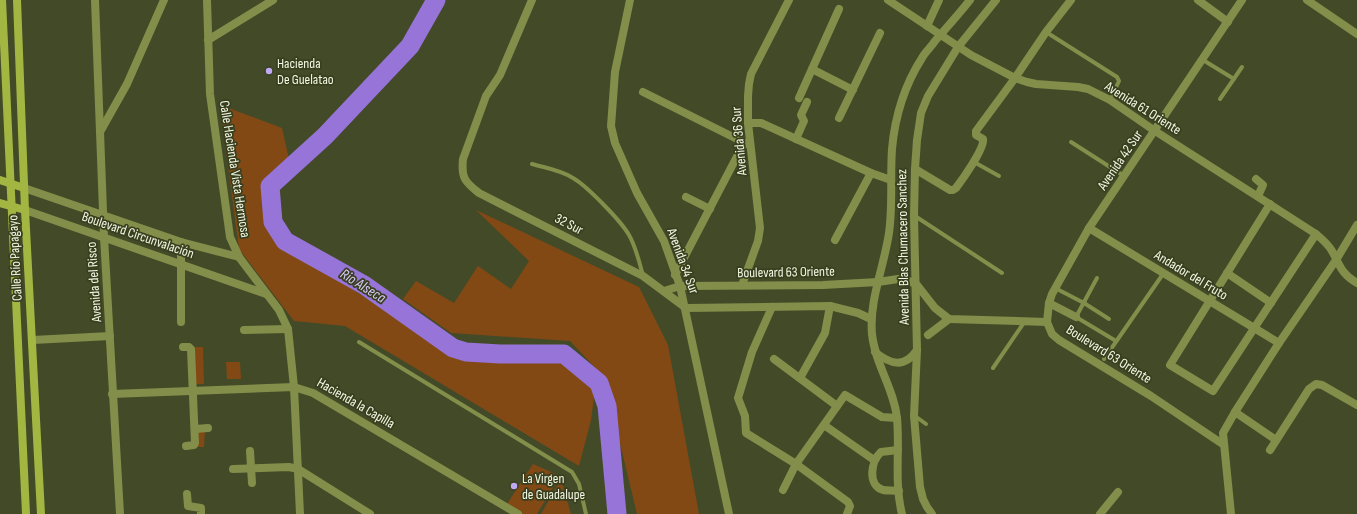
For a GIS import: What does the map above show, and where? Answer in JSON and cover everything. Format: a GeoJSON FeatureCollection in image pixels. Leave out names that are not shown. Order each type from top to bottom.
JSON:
{"type":"FeatureCollection","features":[{"type":"Feature","properties":{"kind":"main road","name":"Calle Río Papagayo"},"geometry":{"type":"LineString","coordinates":[[2,0],[12,184],[26,514]]}},
{"type":"Feature","properties":{"kind":"main road","name":"Calle Río Papagayo"},"geometry":{"type":"LineString","coordinates":[[18,0],[24,188],[41,514]]}},
{"type":"Feature","properties":{"kind":"main road","name":"Boulevard Circunvalación"},"geometry":{"type":"LineString","coordinates":[[0,180],[24,188]]}},
{"type":"Feature","properties":{"kind":"main road","name":"Boulevard Circunvalación"},"geometry":{"type":"LineString","coordinates":[[0,202],[25,210]]}},
{"type":"Feature","properties":{"kind":"street","name":"Avenida del Risco"},"geometry":{"type":"LineString","coordinates":[[95,0],[104,237],[120,514]]}},
{"type":"Feature","properties":{"kind":"street"},"geometry":{"type":"LineString","coordinates":[[100,132],[127,84],[164,0]]}},
{"type":"Feature","properties":{"kind":"street","name":"Calle Hacienda Vista Hermosa"},"geometry":{"type":"LineString","coordinates":[[207,0],[210,94],[230,237],[239,257],[279,310],[288,329],[294,386],[300,514]]}},
{"type":"Feature","properties":{"kind":"street"},"geometry":{"type":"LineString","coordinates":[[208,40],[273,0]]}},
{"type":"Feature","properties":{"kind":"street","name":"32 Sur"},"geometry":{"type":"LineString","coordinates":[[532,0],[500,75],[486,96],[464,159],[462,170],[464,178],[479,193],[643,276],[686,308]]}},
{"type":"Feature","properties":{"kind":"street","name":"Avenida 34 Sur"},"geometry":{"type":"LineString","coordinates":[[630,0],[614,72],[611,126],[615,143],[637,193],[664,241],[680,286],[686,308],[729,514]]}},
{"type":"Feature","properties":{"kind":"street","name":"Avenida 36 Sur"},"geometry":{"type":"LineString","coordinates":[[742,285],[758,241],[760,228],[748,144],[749,84],[751,74],[788,0]]}},
{"type":"Feature","properties":{"kind":"street","name":"Avenida 61 Oriente"},"geometry":{"type":"LineString","coordinates":[[888,0],[971,55],[1015,78],[1036,84],[1088,89],[1110,100],[1155,131],[1316,234],[1326,243],[1342,272],[1348,278],[1357,283]]}},
{"type":"Feature","properties":{"kind":"street"},"geometry":{"type":"LineString","coordinates":[[927,26],[939,0]]}},
{"type":"Feature","properties":{"kind":"street","name":"Avenida Blas Chumacero Sanchez"},"geometry":{"type":"LineString","coordinates":[[902,514],[899,491],[897,418],[895,404],[874,351],[871,320],[874,300],[889,235],[891,218],[892,149],[895,122],[901,99],[922,57],[970,0]]}},
{"type":"Feature","properties":{"kind":"street","name":"Avenida Blas Chumacero Sanchez"},"geometry":{"type":"LineString","coordinates":[[932,514],[923,499],[920,487],[914,416],[917,350],[917,285],[914,216],[914,169],[917,140],[922,113],[928,96],[958,47],[996,0]]}},
{"type":"Feature","properties":{"kind":"street"},"geometry":{"type":"LineString","coordinates":[[914,169],[950,190],[953,190],[974,162],[984,141],[976,135],[976,130],[1015,78],[1046,32],[1071,0]]}},
{"type":"Feature","properties":{"kind":"street"},"geometry":{"type":"LineString","coordinates":[[1198,0],[1228,22]]}},
{"type":"Feature","properties":{"kind":"street","name":"Avenida 42 Sur"},"geometry":{"type":"LineString","coordinates":[[1047,322],[1049,303],[1055,288],[1089,228],[1242,0]]}},
{"type":"Feature","properties":{"kind":"street"},"geometry":{"type":"LineString","coordinates":[[1307,0],[1357,34]]}},
{"type":"Feature","properties":{"kind":"street"},"geometry":{"type":"LineString","coordinates":[[796,139],[804,121],[801,115],[803,100],[812,69],[839,10]]}},
{"type":"Feature","properties":{"kind":"street"},"geometry":{"type":"LineString","coordinates":[[839,118],[880,32]]}},
{"type":"Feature","properties":{"kind":"street"},"geometry":{"type":"LineString","coordinates":[[812,69],[853,90]]}},
{"type":"Feature","properties":{"kind":"street"},"geometry":{"type":"LineString","coordinates":[[643,92],[748,144],[710,209],[676,275]]}},
{"type":"Feature","properties":{"kind":"street"},"geometry":{"type":"LineString","coordinates":[[748,123],[761,123],[871,173],[891,180]]}},
{"type":"Feature","properties":{"kind":"street"},"geometry":{"type":"LineString","coordinates":[[835,240],[871,173]]}},
{"type":"Feature","properties":{"kind":"street"},"geometry":{"type":"LineString","coordinates":[[1256,179],[1263,185],[1258,196]]}},
{"type":"Feature","properties":{"kind":"street","name":"Boulevard Circunvalación"},"geometry":{"type":"LineString","coordinates":[[24,188],[181,242],[239,257]]}},
{"type":"Feature","properties":{"kind":"street"},"geometry":{"type":"LineString","coordinates":[[686,197],[710,209]]}},
{"type":"Feature","properties":{"kind":"street"},"geometry":{"type":"LineString","coordinates":[[1270,204],[1170,365],[1213,391],[1316,234]]}},
{"type":"Feature","properties":{"kind":"street","name":"Boulevard Circunvalación"},"geometry":{"type":"LineString","coordinates":[[25,210],[267,294]]}},
{"type":"Feature","properties":{"kind":"street"},"geometry":{"type":"LineString","coordinates":[[1231,514],[1223,433],[1280,343],[1336,260],[1357,225]]}},
{"type":"Feature","properties":{"kind":"street","name":"Andador del Fruto"},"geometry":{"type":"LineString","coordinates":[[1089,228],[1163,274],[1280,343]]}},
{"type":"Feature","properties":{"kind":"street"},"geometry":{"type":"LineString","coordinates":[[181,242],[181,322]]}},
{"type":"Feature","properties":{"kind":"street"},"geometry":{"type":"LineString","coordinates":[[1227,273],[1271,302]]}},
{"type":"Feature","properties":{"kind":"street","name":"Boulevard 63 Oriente"},"geometry":{"type":"LineString","coordinates":[[680,286],[823,285],[878,282],[898,279],[909,281],[917,285]]}},
{"type":"Feature","properties":{"kind":"street"},"geometry":{"type":"LineString","coordinates":[[917,285],[935,308],[949,319],[1047,322]]}},
{"type":"Feature","properties":{"kind":"street"},"geometry":{"type":"LineString","coordinates":[[664,291],[680,286]]}},
{"type":"Feature","properties":{"kind":"street"},"geometry":{"type":"LineString","coordinates":[[1049,303],[1076,317]]}},
{"type":"Feature","properties":{"kind":"street"},"geometry":{"type":"LineString","coordinates":[[800,378],[825,333],[830,306]]}},
{"type":"Feature","properties":{"kind":"street"},"geometry":{"type":"LineString","coordinates":[[686,308],[830,306],[843,308],[858,313],[871,320]]}},
{"type":"Feature","properties":{"kind":"street"},"geometry":{"type":"LineString","coordinates":[[772,307],[752,352],[738,398],[745,416],[746,433],[796,464],[848,502],[849,510]]}},
{"type":"Feature","properties":{"kind":"street"},"geometry":{"type":"LineString","coordinates":[[928,335],[949,319]]}},
{"type":"Feature","properties":{"kind":"street","name":"Boulevard 63 Oriente"},"geometry":{"type":"LineString","coordinates":[[1047,322],[1052,334],[1059,340],[1151,396],[1224,445]]}},
{"type":"Feature","properties":{"kind":"street"},"geometry":{"type":"LineString","coordinates":[[244,330],[288,329]]}},
{"type":"Feature","properties":{"kind":"street"},"geometry":{"type":"LineString","coordinates":[[33,340],[110,336]]}},
{"type":"Feature","properties":{"kind":"street"},"geometry":{"type":"LineString","coordinates":[[186,347],[193,391],[195,444],[186,446]]}},
{"type":"Feature","properties":{"kind":"street"},"geometry":{"type":"LineString","coordinates":[[874,351],[890,362],[897,363],[909,360],[917,350]]}},
{"type":"Feature","properties":{"kind":"street"},"geometry":{"type":"LineString","coordinates":[[774,359],[837,406]]}},
{"type":"Feature","properties":{"kind":"street"},"geometry":{"type":"LineString","coordinates":[[1270,450],[1309,389],[1316,384],[1322,385],[1357,405]]}},
{"type":"Feature","properties":{"kind":"street","name":"Hacienda la Capilla"},"geometry":{"type":"LineString","coordinates":[[112,394],[294,386],[313,393],[514,513]]}},
{"type":"Feature","properties":{"kind":"street"},"geometry":{"type":"LineString","coordinates":[[783,490],[796,464],[845,395],[882,417],[897,418]]}},
{"type":"Feature","properties":{"kind":"street"},"geometry":{"type":"LineString","coordinates":[[1235,412],[1276,440]]}},
{"type":"Feature","properties":{"kind":"street"},"geometry":{"type":"LineString","coordinates":[[824,425],[874,460]]}},
{"type":"Feature","properties":{"kind":"street"},"geometry":{"type":"LineString","coordinates":[[194,429],[208,428]]}},
{"type":"Feature","properties":{"kind":"street"},"geometry":{"type":"LineString","coordinates":[[898,450],[881,452],[874,460],[872,465],[873,477],[879,488],[884,490],[899,491]]}},
{"type":"Feature","properties":{"kind":"street"},"geometry":{"type":"LineString","coordinates":[[250,451],[252,484]]}},
{"type":"Feature","properties":{"kind":"street"},"geometry":{"type":"LineString","coordinates":[[233,470],[289,467],[298,470],[370,514]]}},
{"type":"Feature","properties":{"kind":"street"},"geometry":{"type":"LineString","coordinates":[[1100,514],[1118,492]]}},
{"type":"Feature","properties":{"kind":"street"},"geometry":{"type":"LineString","coordinates":[[187,494],[188,506],[201,511]]}},
{"type":"Feature","properties":{"kind":"lane"},"geometry":{"type":"LineString","coordinates":[[1046,32],[1116,77],[1119,81],[1118,85],[1110,100]]}},
{"type":"Feature","properties":{"kind":"lane"},"geometry":{"type":"LineString","coordinates":[[1203,60],[1234,79]]}},
{"type":"Feature","properties":{"kind":"lane"},"geometry":{"type":"LineString","coordinates":[[1220,99],[1242,67]]}},
{"type":"Feature","properties":{"kind":"lane"},"geometry":{"type":"LineString","coordinates":[[1071,142],[1124,176]]}},
{"type":"Feature","properties":{"kind":"lane"},"geometry":{"type":"LineString","coordinates":[[974,162],[999,176]]}},
{"type":"Feature","properties":{"kind":"lane"},"geometry":{"type":"LineString","coordinates":[[532,164],[561,172],[572,177],[585,186],[629,234],[643,276]]}},
{"type":"Feature","properties":{"kind":"lane"},"geometry":{"type":"LineString","coordinates":[[914,216],[1002,273]]}},
{"type":"Feature","properties":{"kind":"lane"},"geometry":{"type":"LineString","coordinates":[[1104,359],[1163,274]]}},
{"type":"Feature","properties":{"kind":"lane"},"geometry":{"type":"LineString","coordinates":[[1097,278],[1076,317],[1116,341]]}},
{"type":"Feature","properties":{"kind":"lane"},"geometry":{"type":"LineString","coordinates":[[1055,288],[1084,303],[1108,319]]}},
{"type":"Feature","properties":{"kind":"lane"},"geometry":{"type":"LineString","coordinates":[[993,368],[1025,321]]}},
{"type":"Feature","properties":{"kind":"lane"},"geometry":{"type":"LineString","coordinates":[[359,342],[572,472],[579,484],[586,514]]}},
{"type":"Feature","properties":{"kind":"lane"},"geometry":{"type":"LineString","coordinates":[[914,416],[926,424]]}},
{"type":"Feature","properties":{"kind":"shaded area"},"geometry":{"type":"Polygon","coordinates":[[[220,105],[282,128],[289,159],[266,182],[274,238],[452,354],[566,362],[595,390],[591,420],[579,466],[345,326],[294,321],[239,249],[220,105]]]}},
{"type":"Feature","properties":{"kind":"shaded area"},"geometry":{"type":"Polygon","coordinates":[[[476,210],[639,287],[668,345],[699,514],[637,514],[604,377],[570,341],[451,333],[403,299],[416,281],[454,303],[478,266],[511,289],[529,261],[476,210]]]}},
{"type":"Feature","properties":{"kind":"shaded area"},"geometry":{"type":"Polygon","coordinates":[[[194,347],[203,347],[204,384],[195,384],[194,347]]]}},
{"type":"Feature","properties":{"kind":"shaded area"},"geometry":{"type":"Polygon","coordinates":[[[226,362],[240,362],[241,379],[227,379],[226,362]]]}},
{"type":"Feature","properties":{"kind":"shaded area"},"geometry":{"type":"Polygon","coordinates":[[[196,428],[205,428],[204,447],[197,447],[196,428]]]}},
{"type":"Feature","properties":{"kind":"shaded area"},"geometry":{"type":"Polygon","coordinates":[[[533,464],[560,476],[537,514],[523,514],[507,504],[533,464]]]}},
{"type":"Feature","properties":{"kind":"shaded area"},"geometry":{"type":"Polygon","coordinates":[[[561,479],[571,514],[541,514],[561,479]]]}},
{"type":"Feature","properties":{"kind":"waterway","name":"Rio Alseca"},"geometry":{"type":"LineString","coordinates":[[436,0],[410,46],[325,136],[270,186],[273,222],[285,241],[364,285],[453,348],[466,352],[500,354],[564,354],[599,383],[607,406],[617,514]]}},
{"type":"Feature","properties":{"kind":"place","name":"Hacienda De Guelatao"},"geometry":{"type":"Point","coordinates":[269,71]}},
{"type":"Feature","properties":{"kind":"place","name":"La Virgen de Guadalupe"},"geometry":{"type":"Point","coordinates":[514,486]}}]}
